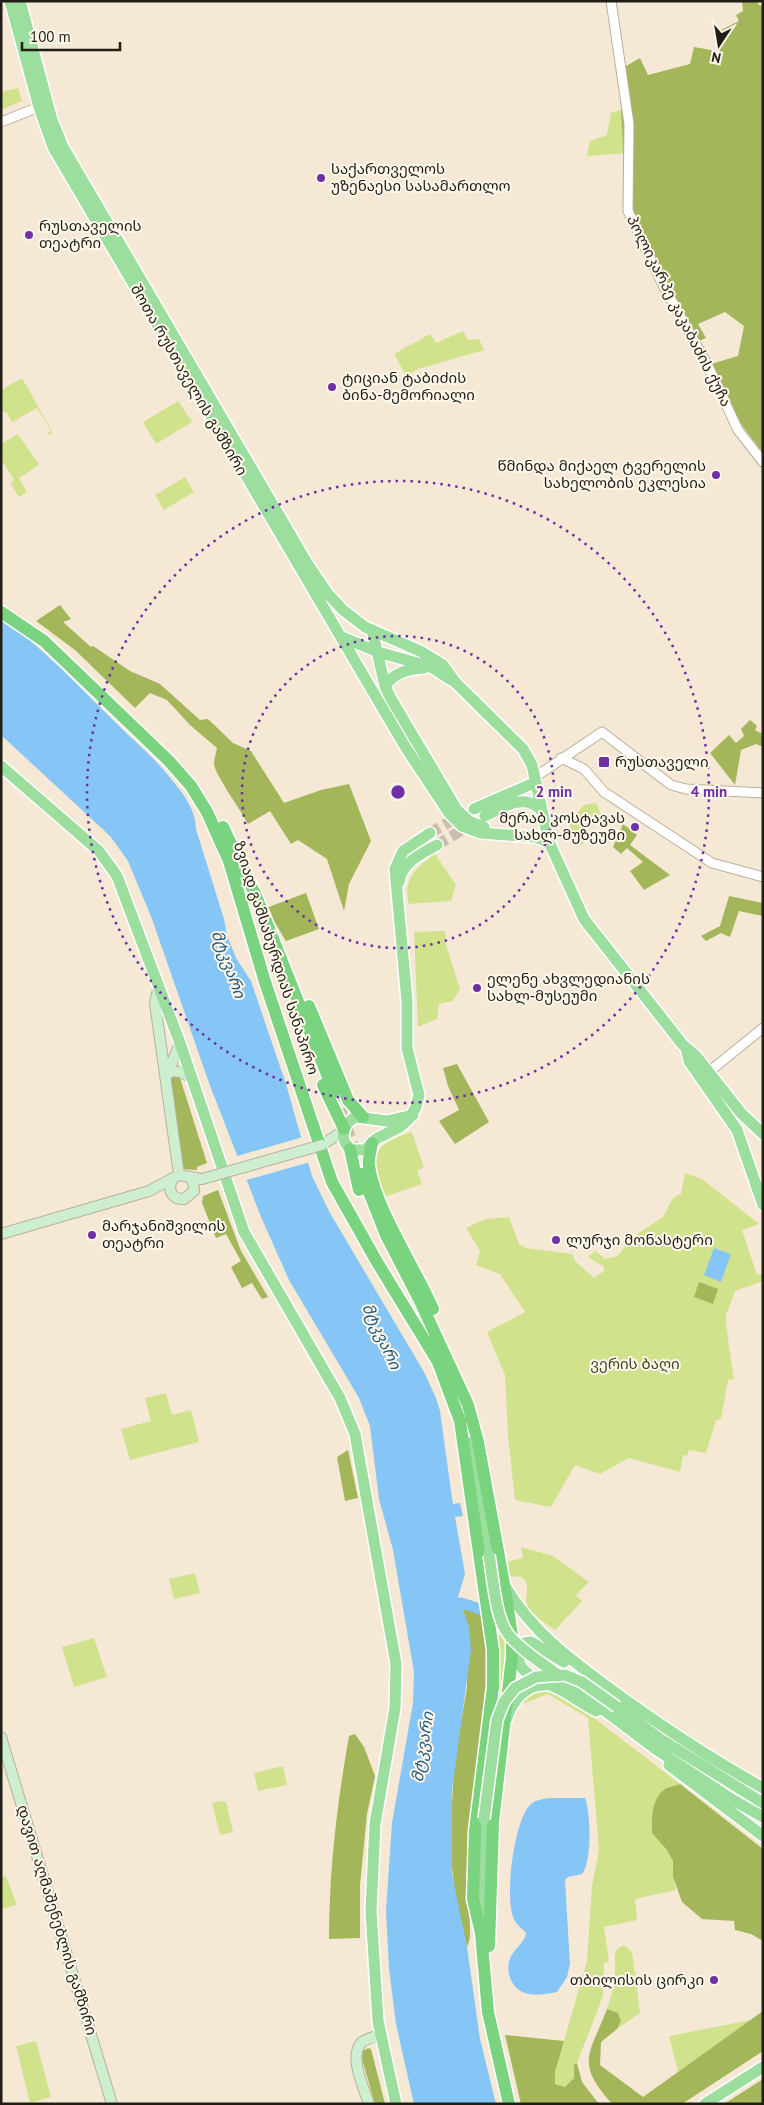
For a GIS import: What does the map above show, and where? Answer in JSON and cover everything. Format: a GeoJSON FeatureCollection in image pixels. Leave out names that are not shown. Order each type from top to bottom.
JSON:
{"type":"FeatureCollection","features":[{"type":"Feature","properties":{"kind":"highway","name":"ზვიად გამსახურდიას სანაპირო"},"geometry":{"type":"LineString","coordinates":[[1,604],[28,620],[63,649],[183,764],[212,805],[257,898],[284,947],[337,1096]]}},
{"type":"Feature","properties":{"kind":"highway","name":"ზვიად გამსახურდიას სანაპირო"},"geometry":{"type":"LineString","coordinates":[[1,612],[44,641],[179,772],[207,812],[229,861],[265,982],[324,1158],[344,1205],[438,1362]]}},
{"type":"Feature","properties":{"kind":"highway"},"geometry":{"type":"LineString","coordinates":[[229,861],[337,1096],[344,1130]]}},
{"type":"Feature","properties":{"kind":"highway"},"geometry":{"type":"LineString","coordinates":[[337,1096],[365,1118]]}},
{"type":"Feature","properties":{"kind":"highway"},"geometry":{"type":"LineString","coordinates":[[372,1142],[361,1170],[372,1226],[423,1325],[460,1421],[492,1633],[493,1687],[474,1846],[474,1899],[481,1933],[488,2012],[509,2104]]}},
{"type":"Feature","properties":{"kind":"highway"},"geometry":{"type":"LineString","coordinates":[[348,1148],[386,1212],[426,1292],[453,1354],[478,1442],[504,1584],[512,1650],[506,1722],[492,1836],[489,1938],[495,2012],[516,2104]]}},
{"type":"Feature","properties":{"kind":"main road","name":"შოთა რუსთაველის გამზირი"},"geometry":{"type":"LineString","coordinates":[[10,1],[39,107],[50,139],[63,164],[342,638],[356,645],[431,668],[455,682]]}},
{"type":"Feature","properties":{"kind":"main road","name":"შოთა რუსთაველის გამზირი"},"geometry":{"type":"LineString","coordinates":[[20,1],[52,120],[63,147],[307,563],[328,594],[343,610],[372,630],[398,641],[443,665],[455,682],[523,749],[530,760],[549,842],[584,919],[686,1048]]}},
{"type":"Feature","properties":{"kind":"main road"},"geometry":{"type":"LineString","coordinates":[[333,624],[338,626],[344,624],[343,610]]}},
{"type":"Feature","properties":{"kind":"main road"},"geometry":{"type":"LineString","coordinates":[[352,658],[362,634],[372,630],[385,686],[457,810],[465,818],[482,826],[526,829],[536,828],[541,814],[532,802],[524,800],[485,816]]}},
{"type":"Feature","properties":{"kind":"main road"},"geometry":{"type":"LineString","coordinates":[[342,638],[402,741],[453,818],[462,826],[474,831],[534,836],[549,842]]}},
{"type":"Feature","properties":{"kind":"main road"},"geometry":{"type":"LineString","coordinates":[[393,656],[389,645],[398,641]]}},
{"type":"Feature","properties":{"kind":"main road"},"geometry":{"type":"LineString","coordinates":[[385,686],[397,674],[411,669],[431,668]]}},
{"type":"Feature","properties":{"kind":"main road"},"geometry":{"type":"LineString","coordinates":[[1,766],[99,850],[117,876],[180,1042],[244,1232],[340,1398],[358,1445],[395,1652],[397,1674],[394,1708],[375,1824],[372,1865],[372,1948],[381,2035],[396,2104]]}},
{"type":"Feature","properties":{"kind":"main road"},"geometry":{"type":"LineString","coordinates":[[474,809],[535,779]]}},
{"type":"Feature","properties":{"kind":"main road"},"geometry":{"type":"LineString","coordinates":[[1,1234],[150,1191],[175,1178],[197,1181],[319,1139],[334,1141],[348,1148],[361,1150],[368,1148],[372,1142],[400,1127],[413,1115],[418,1091],[406,1048],[407,1001],[398,887],[395,873],[398,858],[407,847],[429,834],[429,841],[436,845],[408,864],[401,874],[398,887]]}},
{"type":"Feature","properties":{"kind":"main road"},"geometry":{"type":"LineString","coordinates":[[158,985],[155,1003],[167,1074],[175,1178],[170,1185],[171,1194]]}},
{"type":"Feature","properties":{"kind":"main road"},"geometry":{"type":"LineString","coordinates":[[167,1074],[180,1042]]}},
{"type":"Feature","properties":{"kind":"main road"},"geometry":{"type":"LineString","coordinates":[[686,1048],[689,1061],[737,1130],[763,1205]]}},
{"type":"Feature","properties":{"kind":"main road"},"geometry":{"type":"LineString","coordinates":[[686,1048],[741,1113],[763,1134]]}},
{"type":"Feature","properties":{"kind":"main road"},"geometry":{"type":"LineString","coordinates":[[167,1074],[181,1072],[192,1078]]}},
{"type":"Feature","properties":{"kind":"main road"},"geometry":{"type":"LineString","coordinates":[[334,1141],[352,1119],[392,1120],[413,1115]]}},
{"type":"Feature","properties":{"kind":"main road"},"geometry":{"type":"LineString","coordinates":[[365,1118],[372,1129],[372,1142]]}},
{"type":"Feature","properties":{"kind":"main road"},"geometry":{"type":"LineString","coordinates":[[344,1130],[348,1148]]}},
{"type":"Feature","properties":{"kind":"main road"},"geometry":{"type":"LineString","coordinates":[[150,1191],[171,1194],[176,1198],[184,1199],[192,1195],[197,1181]]}},
{"type":"Feature","properties":{"kind":"main road"},"geometry":{"type":"LineString","coordinates":[[460,1421],[477,1480],[499,1609],[508,1634],[617,1721]]}},
{"type":"Feature","properties":{"kind":"main road"},"geometry":{"type":"LineString","coordinates":[[504,1584],[537,1630],[588,1673],[674,1734],[737,1774]]}},
{"type":"Feature","properties":{"kind":"main road"},"geometry":{"type":"LineString","coordinates":[[588,1673],[566,1663],[535,1643],[524,1643],[519,1654],[523,1669],[530,1678],[550,1686],[617,1721],[763,1803]]}},
{"type":"Feature","properties":{"kind":"main road"},"geometry":{"type":"LineString","coordinates":[[481,1933],[484,1819],[496,1720],[500,1708],[515,1688],[536,1677],[565,1675],[582,1682],[733,1800],[763,1826]]}},
{"type":"Feature","properties":{"kind":"main road"},"geometry":{"type":"LineString","coordinates":[[506,1722],[513,1703],[520,1695],[536,1686],[550,1686]]}},
{"type":"Feature","properties":{"kind":"main road"},"geometry":{"type":"LineString","coordinates":[[674,1734],[736,1787]]}},
{"type":"Feature","properties":{"kind":"main road","name":"დავით აღმაშენებლის გამზირი"},"geometry":{"type":"LineString","coordinates":[[1,1737],[112,2104]]}},
{"type":"Feature","properties":{"kind":"main road"},"geometry":{"type":"LineString","coordinates":[[659,1744],[703,1758],[763,1788]]}},
{"type":"Feature","properties":{"kind":"main road"},"geometry":{"type":"LineString","coordinates":[[659,1744],[680,1774],[763,1836]]}},
{"type":"Feature","properties":{"kind":"main road"},"geometry":{"type":"LineString","coordinates":[[733,1800],[763,1817]]}},
{"type":"Feature","properties":{"kind":"main road"},"geometry":{"type":"LineString","coordinates":[[369,2104],[357,2063],[357,2054],[364,2040],[381,2035]]}},
{"type":"Feature","properties":{"kind":"main road"},"geometry":{"type":"LineString","coordinates":[[705,2104],[761,2067]]}},
{"type":"Feature","properties":{"kind":"street","name":"პოლიკარპე კაკაბაძის ქუჩა"},"geometry":{"type":"LineString","coordinates":[[611,1],[629,124],[628,211],[663,285],[708,366],[738,430],[763,462]]}},
{"type":"Feature","properties":{"kind":"street"},"geometry":{"type":"LineString","coordinates":[[1,122],[39,107]]}},
{"type":"Feature","properties":{"kind":"street"},"geometry":{"type":"LineString","coordinates":[[535,779],[561,758],[602,732],[671,785],[686,789],[763,793]]}},
{"type":"Feature","properties":{"kind":"street"},"geometry":{"type":"LineString","coordinates":[[561,758],[584,769],[604,792],[712,863],[763,877]]}},
{"type":"Feature","properties":{"kind":"street"},"geometry":{"type":"LineString","coordinates":[[697,1073],[709,1074],[763,1028]]}},
{"type":"Feature","properties":{"kind":"green space"},"geometry":{"type":"Polygon","coordinates":[[[742,1],[757,1],[759,5],[763,6],[763,453],[741,424],[711,364],[738,356],[744,326],[725,312],[698,324],[706,338],[699,341],[682,309],[660,285],[626,208],[619,70],[640,58],[648,75],[690,64],[694,47],[717,51],[721,30],[739,21],[736,15],[743,11],[742,1]]]}},
{"type":"Feature","properties":{"kind":"green space"},"geometry":{"type":"Polygon","coordinates":[[[18,88],[22,101],[1,110],[1,92],[18,88]]]}},
{"type":"Feature","properties":{"kind":"green space"},"geometry":{"type":"Polygon","coordinates":[[[624,110],[627,153],[587,156],[590,141],[607,135],[611,112],[624,110]]]}},
{"type":"Feature","properties":{"kind":"green space"},"geometry":{"type":"Polygon","coordinates":[[[463,331],[468,340],[479,339],[484,350],[418,369],[406,376],[394,354],[430,334],[436,343],[463,331]]]}},
{"type":"Feature","properties":{"kind":"green space"},"geometry":{"type":"Polygon","coordinates":[[[22,378],[53,433],[47,434],[51,431],[37,408],[12,422],[7,413],[1,411],[1,390],[22,378]]]}},
{"type":"Feature","properties":{"kind":"green space"},"geometry":{"type":"Polygon","coordinates":[[[178,401],[192,422],[156,444],[143,422],[178,401]]]}},
{"type":"Feature","properties":{"kind":"green space"},"geometry":{"type":"Polygon","coordinates":[[[18,434],[39,465],[19,478],[27,492],[19,497],[10,483],[14,480],[1,459],[1,444],[18,434]]]}},
{"type":"Feature","properties":{"kind":"green space"},"geometry":{"type":"Polygon","coordinates":[[[185,477],[194,492],[164,510],[155,495],[185,477]]]}},
{"type":"Feature","properties":{"kind":"green space"},"geometry":{"type":"Polygon","coordinates":[[[60,605],[71,619],[63,622],[91,647],[93,646],[130,671],[160,684],[200,720],[208,719],[233,743],[251,751],[284,803],[321,790],[349,784],[371,841],[349,884],[344,911],[327,859],[298,840],[291,844],[270,811],[248,824],[215,769],[214,762],[217,748],[190,725],[167,700],[150,693],[135,708],[75,650],[36,621],[60,605]]]}},
{"type":"Feature","properties":{"kind":"green space"},"geometry":{"type":"Polygon","coordinates":[[[750,720],[757,726],[755,730],[763,734],[763,747],[756,744],[741,750],[735,785],[710,753],[729,735],[736,743],[744,736],[741,729],[750,720]]]}},
{"type":"Feature","properties":{"kind":"green space"},"geometry":{"type":"Polygon","coordinates":[[[596,803],[601,814],[590,817],[584,824],[582,832],[584,843],[577,846],[569,822],[584,805],[596,803]]]}},
{"type":"Feature","properties":{"kind":"green space"},"geometry":{"type":"Polygon","coordinates":[[[623,824],[637,835],[630,845],[670,875],[644,890],[630,871],[643,862],[627,848],[621,854],[613,847],[623,824]]]}},
{"type":"Feature","properties":{"kind":"green space"},"geometry":{"type":"Polygon","coordinates":[[[435,854],[456,885],[451,901],[409,904],[407,895],[409,881],[417,869],[435,854]]]}},
{"type":"Feature","properties":{"kind":"green space"},"geometry":{"type":"Polygon","coordinates":[[[306,893],[319,929],[286,941],[266,908],[306,893]]]}},
{"type":"Feature","properties":{"kind":"green space"},"geometry":{"type":"Polygon","coordinates":[[[729,896],[763,903],[763,916],[739,911],[730,937],[721,933],[706,941],[701,936],[720,926],[729,896]]]}},
{"type":"Feature","properties":{"kind":"green space"},"geometry":{"type":"Polygon","coordinates":[[[445,931],[446,945],[460,989],[453,1001],[439,1004],[437,1019],[418,1027],[414,932],[445,931]]]}},
{"type":"Feature","properties":{"kind":"green space"},"geometry":{"type":"Polygon","coordinates":[[[457,1064],[489,1122],[455,1144],[439,1121],[459,1110],[448,1086],[443,1068],[457,1064]]]}},
{"type":"Feature","properties":{"kind":"green space"},"geometry":{"type":"Polygon","coordinates":[[[177,1075],[180,1078],[207,1163],[197,1167],[197,1170],[180,1169],[168,1077],[177,1075]]]}},
{"type":"Feature","properties":{"kind":"green space"},"geometry":{"type":"Polygon","coordinates":[[[412,1132],[424,1168],[417,1170],[422,1184],[384,1197],[377,1172],[377,1155],[387,1142],[412,1132]]]}},
{"type":"Feature","properties":{"kind":"green space","name":"ვერის ბაღი"},"geometry":{"type":"Polygon","coordinates":[[[685,1173],[702,1179],[759,1224],[742,1230],[757,1275],[763,1274],[763,1281],[735,1291],[726,1315],[734,1379],[728,1380],[721,1419],[716,1420],[706,1453],[689,1450],[687,1456],[683,1455],[680,1472],[629,1458],[600,1474],[575,1465],[551,1507],[515,1500],[508,1436],[505,1375],[487,1332],[525,1312],[500,1274],[476,1265],[480,1251],[466,1228],[485,1219],[509,1217],[519,1244],[526,1248],[572,1254],[576,1262],[594,1278],[604,1271],[604,1267],[588,1257],[595,1251],[605,1259],[618,1256],[631,1238],[663,1217],[673,1198],[681,1194],[685,1173]]]}},
{"type":"Feature","properties":{"kind":"green space"},"geometry":{"type":"Polygon","coordinates":[[[218,1190],[241,1251],[268,1297],[262,1299],[252,1283],[242,1288],[231,1267],[241,1261],[226,1234],[216,1238],[202,1203],[203,1196],[218,1190]]]}},
{"type":"Feature","properties":{"kind":"green space"},"geometry":{"type":"Polygon","coordinates":[[[699,1282],[718,1289],[713,1304],[694,1297],[699,1282]]]}},
{"type":"Feature","properties":{"kind":"green space"},"geometry":{"type":"Polygon","coordinates":[[[166,1393],[172,1415],[191,1410],[199,1442],[130,1460],[121,1429],[151,1421],[145,1398],[166,1393]]]}},
{"type":"Feature","properties":{"kind":"green space"},"geometry":{"type":"Polygon","coordinates":[[[348,1450],[358,1498],[345,1501],[337,1457],[348,1450]]]}},
{"type":"Feature","properties":{"kind":"green space"},"geometry":{"type":"Polygon","coordinates":[[[521,1547],[553,1556],[589,1582],[576,1595],[582,1601],[555,1630],[537,1617],[529,1608],[526,1600],[526,1581],[521,1577],[510,1576],[507,1562],[523,1558],[521,1547]]]}},
{"type":"Feature","properties":{"kind":"green space"},"geometry":{"type":"Polygon","coordinates":[[[195,1573],[200,1593],[174,1599],[169,1579],[195,1573]]]}},
{"type":"Feature","properties":{"kind":"green space"},"geometry":{"type":"Polygon","coordinates":[[[462,1608],[483,1614],[487,1646],[487,1672],[471,1839],[468,1894],[470,1935],[467,1947],[455,1897],[450,1846],[454,1764],[467,1687],[465,1616],[462,1608]]]}},
{"type":"Feature","properties":{"kind":"green space"},"geometry":{"type":"Polygon","coordinates":[[[497,1635],[503,1635],[507,1642],[504,1692],[496,1703],[499,1664],[497,1635]]]}},
{"type":"Feature","properties":{"kind":"green space"},"geometry":{"type":"Polygon","coordinates":[[[94,1638],[107,1677],[74,1687],[62,1647],[94,1638]]]}},
{"type":"Feature","properties":{"kind":"green space"},"geometry":{"type":"Polygon","coordinates":[[[542,1690],[555,1692],[573,1702],[680,1784],[664,1790],[652,1833],[672,1858],[676,1890],[635,1899],[637,1920],[604,1927],[609,1961],[604,1964],[603,1996],[577,2063],[574,2065],[574,2078],[565,2087],[555,2084],[555,2072],[587,1961],[592,1886],[599,1850],[588,1718],[548,1694],[522,1704],[533,1692],[542,1690]]]}},
{"type":"Feature","properties":{"kind":"green space"},"geometry":{"type":"Polygon","coordinates":[[[355,1734],[364,1747],[375,1776],[367,1814],[360,1885],[360,1938],[329,1939],[330,1888],[337,1812],[349,1736],[355,1734]]]}},
{"type":"Feature","properties":{"kind":"green space"},"geometry":{"type":"Polygon","coordinates":[[[283,1766],[287,1785],[258,1791],[254,1773],[283,1766]]]}},
{"type":"Feature","properties":{"kind":"green space"},"geometry":{"type":"Polygon","coordinates":[[[680,1784],[763,1849],[763,1941],[751,1934],[735,1930],[734,1921],[702,1919],[682,1902],[673,1877],[673,1861],[667,1850],[652,1833],[654,1804],[665,1789],[680,1784]]]}},
{"type":"Feature","properties":{"kind":"green space"},"geometry":{"type":"Polygon","coordinates":[[[226,1802],[233,1832],[220,1835],[212,1803],[226,1802]]]}},
{"type":"Feature","properties":{"kind":"green space"},"geometry":{"type":"Polygon","coordinates":[[[6,1876],[17,1905],[1,1909],[1,1877],[6,1876]]]}},
{"type":"Feature","properties":{"kind":"green space"},"geometry":{"type":"Polygon","coordinates":[[[624,1945],[632,1952],[640,2013],[617,2029],[621,2021],[618,2013],[607,2009],[615,1982],[615,1953],[618,1948],[624,1945]]]}},
{"type":"Feature","properties":{"kind":"green space"},"geometry":{"type":"Polygon","coordinates":[[[607,2009],[618,2013],[621,2021],[617,2029],[601,2042],[600,2065],[643,2097],[763,2011],[763,2051],[682,2104],[612,2104],[600,2090],[589,2068],[591,2049],[607,2009]]]}},
{"type":"Feature","properties":{"kind":"green space"},"geometry":{"type":"Polygon","coordinates":[[[751,2020],[678,2072],[669,2036],[751,2020]]]}},
{"type":"Feature","properties":{"kind":"green space"},"geometry":{"type":"Polygon","coordinates":[[[505,2035],[564,2041],[555,2072],[555,2084],[565,2087],[574,2078],[574,2065],[577,2063],[582,2082],[599,2104],[521,2104],[505,2035]]]}},
{"type":"Feature","properties":{"kind":"green space"},"geometry":{"type":"Polygon","coordinates":[[[36,2041],[51,2097],[30,2103],[16,2046],[36,2041]]]}},
{"type":"Feature","properties":{"kind":"green space"},"geometry":{"type":"Polygon","coordinates":[[[368,2048],[371,2049],[385,2104],[375,2104],[362,2059],[363,2051],[368,2048]]]}},
{"type":"Feature","properties":{"kind":"green space"},"geometry":{"type":"Polygon","coordinates":[[[763,2079],[763,2104],[724,2104],[763,2079]]]}},
{"type":"Feature","properties":{"kind":"water","name":"მტკვარი"},"geometry":{"type":"Polygon","coordinates":[[[1,618],[47,655],[152,758],[176,784],[188,802],[194,815],[196,829],[224,919],[227,935],[236,958],[251,981],[286,1084],[312,1176],[330,1213],[424,1372],[436,1398],[440,1411],[453,1504],[460,1503],[463,1516],[455,1517],[465,1574],[458,1597],[469,1627],[471,1650],[452,1790],[452,1874],[467,1947],[480,2039],[496,2104],[414,2104],[396,2024],[389,1969],[386,1911],[392,1823],[413,1703],[414,1672],[393,1550],[379,1499],[370,1426],[359,1398],[289,1280],[261,1217],[209,1083],[152,919],[128,861],[110,836],[1,735],[1,618]]]}},
{"type":"Feature","properties":{"kind":"water"},"geometry":{"type":"Polygon","coordinates":[[[714,1248],[731,1254],[721,1282],[704,1275],[714,1248]]]}},
{"type":"Feature","properties":{"kind":"water"},"geometry":{"type":"Polygon","coordinates":[[[550,1798],[585,1798],[590,1838],[588,1860],[582,1874],[568,1877],[565,1880],[570,1964],[567,1977],[557,1992],[532,1995],[516,1987],[509,1973],[508,1965],[512,1955],[524,1940],[526,1933],[514,1919],[511,1909],[510,1878],[515,1844],[524,1815],[533,1802],[550,1798]]]}},
{"type":"Feature","properties":{"kind":"pier"},"geometry":{"type":"Polygon","coordinates":[[[303,1137],[310,1162],[243,1181],[234,1157],[303,1137]]]}},
{"type":"Feature","properties":{"kind":"waterway"},"geometry":{"type":"LineString","coordinates":[[445,1605],[461,1603],[480,1609]]}},
{"type":"Feature","properties":{"kind":"tunnel"},"geometry":{"type":"LineString","coordinates":[[430,833],[463,814]]}},
{"type":"Feature","properties":{"kind":"tunnel"},"geometry":{"type":"LineString","coordinates":[[437,845],[485,816]]}},
{"type":"Feature","properties":{"kind":"tunnel"},"geometry":{"type":"LineString","coordinates":[[334,1092],[357,1158]]}},
{"type":"Feature","properties":{"kind":"place","name":"საქართველოს უზენაესი სასამართლო"},"geometry":{"type":"Point","coordinates":[321,178]}},
{"type":"Feature","properties":{"kind":"place","name":"რუსთაველის თეატრი"},"geometry":{"type":"Point","coordinates":[29,235]}},
{"type":"Feature","properties":{"kind":"place","name":"ტიციან ტაბიძის ბინა-მემორიალი"},"geometry":{"type":"Point","coordinates":[332,387]}},
{"type":"Feature","properties":{"kind":"place","name":"წმინდა მიქაელ ტვერელის სახელობის ეკლესია"},"geometry":{"type":"Point","coordinates":[716,475]}},
{"type":"Feature","properties":{"kind":"place","name":"რუსთაველი"},"geometry":{"type":"Point","coordinates":[604,762]}},
{"type":"Feature","properties":{"kind":"place","name":"მერაბ კოსტავას სახლ-მუზეუმი"},"geometry":{"type":"Point","coordinates":[635,827]}},
{"type":"Feature","properties":{"kind":"place","name":"ელენე ახვლედიანის სახლ-მუსეუმი"},"geometry":{"type":"Point","coordinates":[477,988]}},
{"type":"Feature","properties":{"kind":"place","name":"მარჯანიშვილის თეატრი"},"geometry":{"type":"Point","coordinates":[92,1235]}},
{"type":"Feature","properties":{"kind":"place","name":"ლურჯი მონასტერი"},"geometry":{"type":"Point","coordinates":[556,1240]}},
{"type":"Feature","properties":{"kind":"place","name":"თბილისის ცირკი"},"geometry":{"type":"Point","coordinates":[714,1980]}}]}
